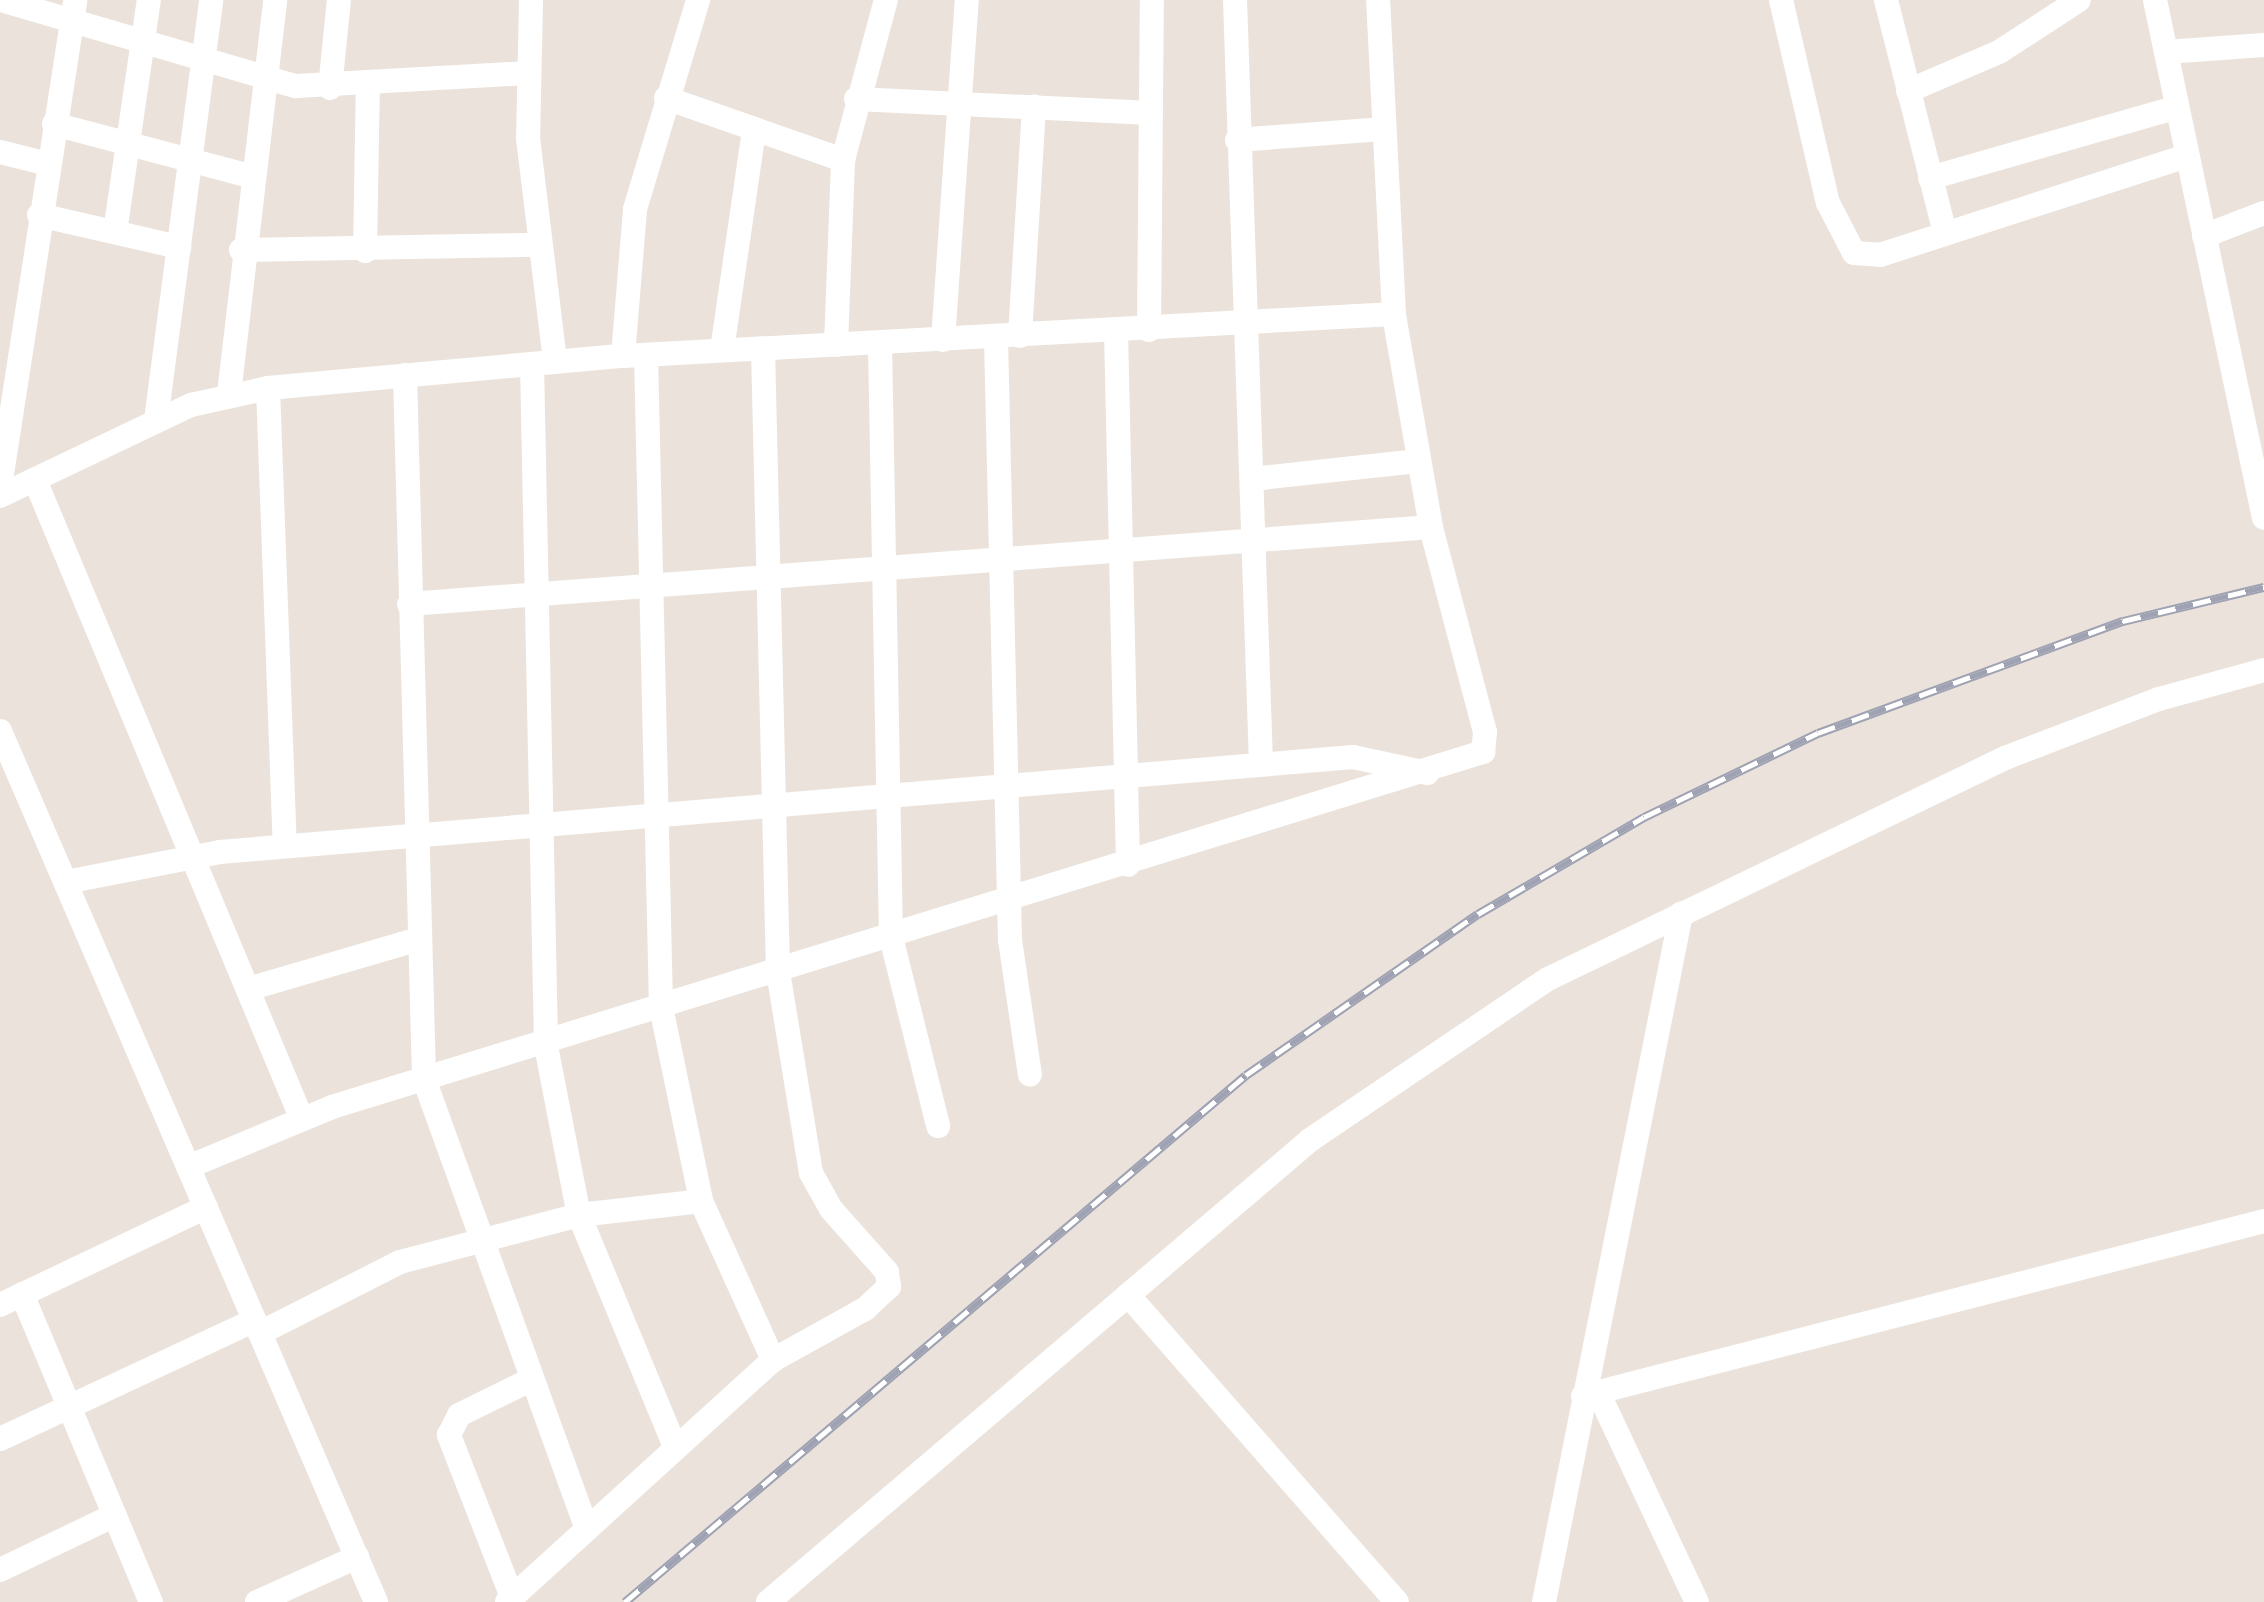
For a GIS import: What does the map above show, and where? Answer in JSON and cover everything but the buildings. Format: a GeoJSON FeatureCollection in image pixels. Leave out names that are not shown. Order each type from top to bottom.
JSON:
{"type":"FeatureCollection","features":[{"type":"Feature","properties":{"kind":"street"},"geometry":{"type":"LineString","coordinates":[[1,0],[73,11],[143,44],[263,79],[330,88],[525,73]]}},
{"type":"Feature","properties":{"kind":"street"},"geometry":{"type":"LineString","coordinates":[[115,232],[149,0]]}},
{"type":"Feature","properties":{"kind":"street"},"geometry":{"type":"LineString","coordinates":[[156,420],[211,0]]}},
{"type":"Feature","properties":{"kind":"street"},"geometry":{"type":"LineString","coordinates":[[229,394],[241,250],[275,0]]}},
{"type":"Feature","properties":{"kind":"street"},"geometry":{"type":"LineString","coordinates":[[330,88],[339,0]]}},
{"type":"Feature","properties":{"kind":"street"},"geometry":{"type":"LineString","coordinates":[[531,0],[525,73],[540,245],[544,362],[535,597],[538,826],[546,1046],[579,1215],[675,1447]]}},
{"type":"Feature","properties":{"kind":"street"},"geometry":{"type":"LineString","coordinates":[[698,0],[635,209],[634,356],[652,588],[661,1007],[701,1201],[773,1360]]}},
{"type":"Feature","properties":{"kind":"street"},"geometry":{"type":"LineString","coordinates":[[836,345],[843,160],[856,99],[886,0]]}},
{"type":"Feature","properties":{"kind":"street"},"geometry":{"type":"LineString","coordinates":[[943,340],[956,102],[967,0]]}},
{"type":"Feature","properties":{"kind":"street"},"geometry":{"type":"LineString","coordinates":[[1149,330],[1152,0]]}},
{"type":"Feature","properties":{"kind":"street"},"geometry":{"type":"LineString","coordinates":[[1235,0],[1242,325],[1256,541],[1261,765]]}},
{"type":"Feature","properties":{"kind":"street"},"geometry":{"type":"LineString","coordinates":[[188,1167],[301,1117],[546,1046],[661,1007],[1473,758],[1486,743],[1431,527],[1394,314],[1382,129],[1378,0]]}},
{"type":"Feature","properties":{"kind":"street"},"geometry":{"type":"LineString","coordinates":[[1781,0],[1828,203],[1846,245],[1866,257],[2187,156]]}},
{"type":"Feature","properties":{"kind":"street"},"geometry":{"type":"LineString","coordinates":[[1886,0],[1945,234]]}},
{"type":"Feature","properties":{"kind":"street"},"geometry":{"type":"LineString","coordinates":[[1908,91],[1999,52],[2079,0]]}},
{"type":"Feature","properties":{"kind":"street"},"geometry":{"type":"LineString","coordinates":[[2155,0],[2264,518]]}},
{"type":"Feature","properties":{"kind":"street"},"geometry":{"type":"LineString","coordinates":[[0,487],[39,215],[73,11]]}},
{"type":"Feature","properties":{"kind":"street"},"geometry":{"type":"LineString","coordinates":[[2166,52],[2264,45]]}},
{"type":"Feature","properties":{"kind":"street"},"geometry":{"type":"LineString","coordinates":[[365,251],[368,86]]}},
{"type":"Feature","properties":{"kind":"street"},"geometry":{"type":"LineString","coordinates":[[666,98],[843,160]]}},
{"type":"Feature","properties":{"kind":"street"},"geometry":{"type":"LineString","coordinates":[[856,99],[1151,113]]}},
{"type":"Feature","properties":{"kind":"street"},"geometry":{"type":"LineString","coordinates":[[1030,1075],[1009,901],[1003,561],[1008,337],[1034,106]]}},
{"type":"Feature","properties":{"kind":"street"},"geometry":{"type":"LineString","coordinates":[[1930,178],[2177,107]]}},
{"type":"Feature","properties":{"kind":"street"},"geometry":{"type":"LineString","coordinates":[[54,124],[250,176]]}},
{"type":"Feature","properties":{"kind":"street"},"geometry":{"type":"LineString","coordinates":[[1237,140],[1382,129]]}},
{"type":"Feature","properties":{"kind":"street"},"geometry":{"type":"LineString","coordinates":[[722,350],[754,130]]}},
{"type":"Feature","properties":{"kind":"street"},"geometry":{"type":"LineString","coordinates":[[0,152],[48,164]]}},
{"type":"Feature","properties":{"kind":"street"},"geometry":{"type":"LineString","coordinates":[[2204,236],[2264,213]]}},
{"type":"Feature","properties":{"kind":"street"},"geometry":{"type":"LineString","coordinates":[[39,215],[179,247]]}},
{"type":"Feature","properties":{"kind":"street"},"geometry":{"type":"LineString","coordinates":[[241,250],[365,251],[540,245]]}},
{"type":"Feature","properties":{"kind":"street"},"geometry":{"type":"LineString","coordinates":[[0,496],[156,420],[229,394],[268,388],[544,362],[722,350],[1149,330],[1394,314]]}},
{"type":"Feature","properties":{"kind":"street"},"geometry":{"type":"LineString","coordinates":[[1116,331],[1128,865]]}},
{"type":"Feature","properties":{"kind":"street"},"geometry":{"type":"LineString","coordinates":[[880,344],[891,937],[938,1126]]}},
{"type":"Feature","properties":{"kind":"street"},"geometry":{"type":"LineString","coordinates":[[530,1380],[459,1415],[449,1435],[510,1600],[586,1526],[773,1360],[865,1309],[890,1279],[811,1173],[778,971],[763,348]]}},
{"type":"Feature","properties":{"kind":"street"},"geometry":{"type":"LineString","coordinates":[[405,375],[413,835],[424,1079],[478,1239],[586,1526]]}},
{"type":"Feature","properties":{"kind":"street"},"geometry":{"type":"LineString","coordinates":[[268,388],[285,846]]}},
{"type":"Feature","properties":{"kind":"street"},"geometry":{"type":"LineString","coordinates":[[1252,479],[1418,461]]}},
{"type":"Feature","properties":{"kind":"street"},"geometry":{"type":"LineString","coordinates":[[35,480],[301,1117]]}},
{"type":"Feature","properties":{"kind":"street"},"geometry":{"type":"LineString","coordinates":[[409,604],[535,597],[1431,527]]}},
{"type":"Feature","properties":{"kind":"street"},"geometry":{"type":"LineString","coordinates":[[768,1602],[1128,1295],[1392,1078],[1548,979],[2055,736],[2264,670]]}},
{"type":"Feature","properties":{"kind":"street"},"geometry":{"type":"LineString","coordinates":[[0,731],[376,1602]]}},
{"type":"Feature","properties":{"kind":"street"},"geometry":{"type":"LineString","coordinates":[[66,882],[192,855],[413,835],[888,801],[1261,765],[1365,758],[1427,773]]}},
{"type":"Feature","properties":{"kind":"street"},"geometry":{"type":"LineString","coordinates":[[1544,1602],[1590,1394],[1681,914]]}},
{"type":"Feature","properties":{"kind":"street"},"geometry":{"type":"LineString","coordinates":[[248,989],[416,940]]}},
{"type":"Feature","properties":{"kind":"street"},"geometry":{"type":"LineString","coordinates":[[0,1439],[258,1327],[389,1266],[478,1239],[579,1215],[701,1201]]}},
{"type":"Feature","properties":{"kind":"street"},"geometry":{"type":"LineString","coordinates":[[0,1305],[206,1207]]}},
{"type":"Feature","properties":{"kind":"street"},"geometry":{"type":"LineString","coordinates":[[1590,1394],[2264,1221]]}},
{"type":"Feature","properties":{"kind":"street"},"geometry":{"type":"LineString","coordinates":[[22,1294],[151,1602]]}},
{"type":"Feature","properties":{"kind":"street"},"geometry":{"type":"LineString","coordinates":[[1128,1295],[1397,1602]]}},
{"type":"Feature","properties":{"kind":"street"},"geometry":{"type":"LineString","coordinates":[[1590,1394],[1697,1602]]}},
{"type":"Feature","properties":{"kind":"street"},"geometry":{"type":"LineString","coordinates":[[0,1570],[115,1515]]}},
{"type":"Feature","properties":{"kind":"street"},"geometry":{"type":"LineString","coordinates":[[257,1602],[357,1557]]}},
{"type":"Feature","properties":{"kind":"railway"},"geometry":{"type":"LineString","coordinates":[[625,1602],[1246,1075],[1478,914],[1644,817],[1818,733],[2123,621],[2264,587]]}}]}
